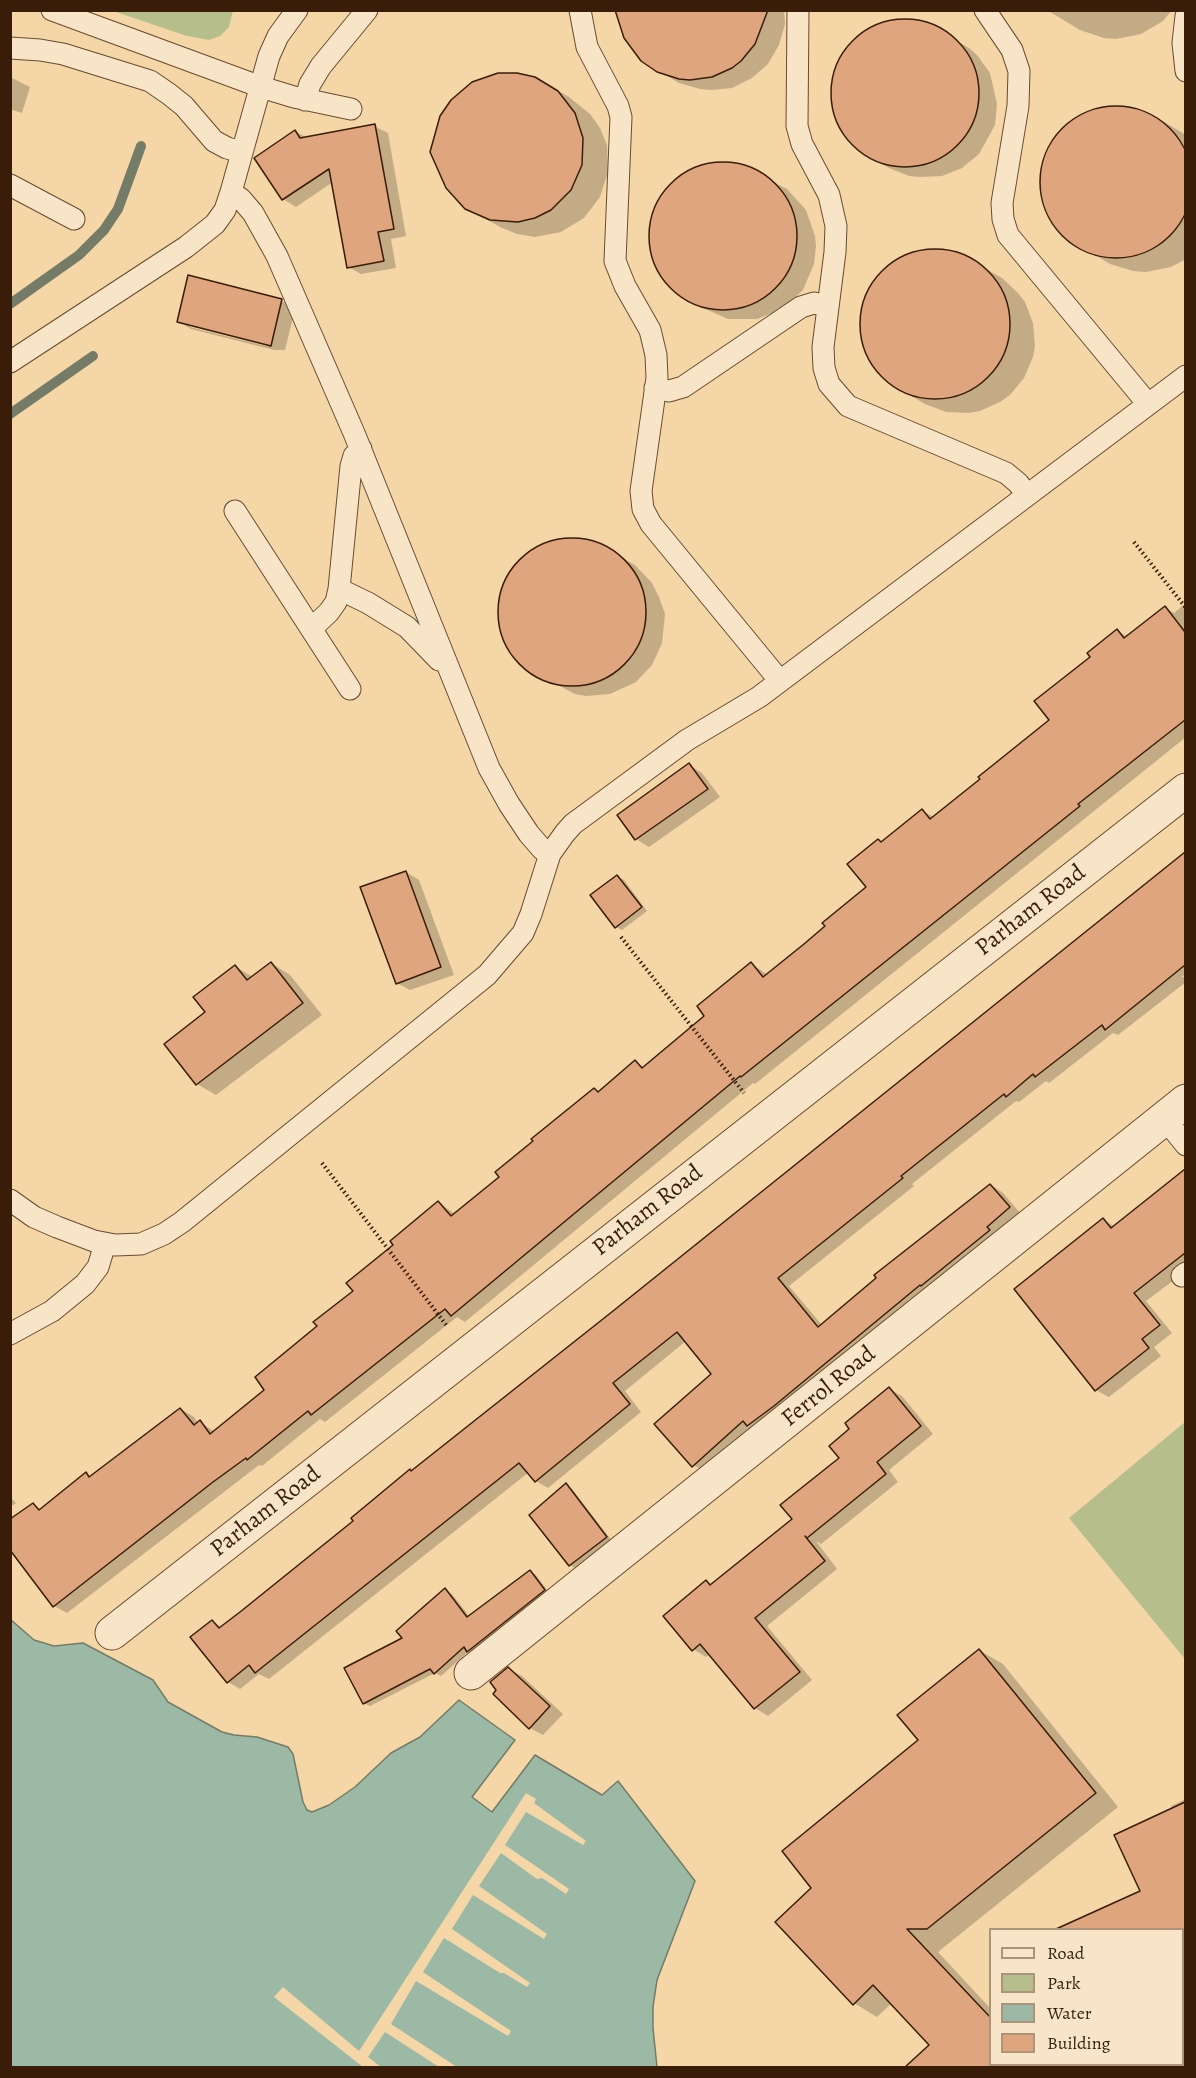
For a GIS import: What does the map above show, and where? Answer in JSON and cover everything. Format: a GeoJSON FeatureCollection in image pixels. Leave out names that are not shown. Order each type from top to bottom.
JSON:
{"type":"FeatureCollection","features":[{"type":"Feature","properties":{"kind":"street","name":"Parham Road"},"geometry":{"type":"LineString","coordinates":[[112,1633],[1185,790]]}},
{"type":"Feature","properties":{"kind":"street","name":"Ferrol Road"},"geometry":{"type":"LineString","coordinates":[[471,1673],[1175,1110]]}},
{"type":"Feature","properties":{"kind":"lane"},"geometry":{"type":"LineString","coordinates":[[52,10],[261,87],[304,100],[351,109]]}},
{"type":"Feature","properties":{"kind":"lane"},"geometry":{"type":"LineString","coordinates":[[10,362],[203,235],[221,217],[231,192],[273,45],[297,10]]}},
{"type":"Feature","properties":{"kind":"lane"},"geometry":{"type":"LineString","coordinates":[[304,100],[321,66],[368,10]]}},
{"type":"Feature","properties":{"kind":"lane"},"geometry":{"type":"LineString","coordinates":[[580,10],[587,47],[618,106],[621,117],[615,261],[620,277],[644,317],[652,336],[657,365],[641,491],[643,509],[651,524],[780,681]]}},
{"type":"Feature","properties":{"kind":"lane"},"geometry":{"type":"LineString","coordinates":[[798,10],[797,126],[802,144],[830,195],[836,226],[823,347],[824,368],[829,384],[848,406],[1006,473],[1027,495]]}},
{"type":"Feature","properties":{"kind":"lane"},"geometry":{"type":"LineString","coordinates":[[986,10],[1012,50],[1019,71],[1018,106],[1002,203],[1003,219],[1008,235],[1148,404]]}},
{"type":"Feature","properties":{"kind":"lane"},"geometry":{"type":"LineString","coordinates":[[1185,16],[1183,43],[1185,71]]}},
{"type":"Feature","properties":{"kind":"lane"},"geometry":{"type":"LineString","coordinates":[[10,48],[63,54],[150,81],[184,106],[214,141],[242,152]]}},
{"type":"Feature","properties":{"kind":"lane"},"geometry":{"type":"LineString","coordinates":[[10,185],[74,219]]}},
{"type":"Feature","properties":{"kind":"lane"},"geometry":{"type":"LineString","coordinates":[[231,192],[241,199],[253,213],[278,256],[361,449],[489,768],[529,834],[542,849],[550,854]]}},
{"type":"Feature","properties":{"kind":"lane"},"geometry":{"type":"LineString","coordinates":[[655,388],[669,391],[683,387],[801,307],[814,303],[827,306]]}},
{"type":"Feature","properties":{"kind":"lane"},"geometry":{"type":"LineString","coordinates":[[10,1200],[40,1220],[105,1244],[123,1246],[141,1244],[164,1234],[182,1222],[469,992],[495,967],[523,933],[550,854],[565,833],[586,814],[687,740],[751,703],[1185,376]]}},
{"type":"Feature","properties":{"kind":"lane"},"geometry":{"type":"LineString","coordinates":[[311,629],[333,608],[339,588],[351,466],[354,456],[361,449]]}},
{"type":"Feature","properties":{"kind":"lane"},"geometry":{"type":"LineString","coordinates":[[235,511],[350,689]]}},
{"type":"Feature","properties":{"kind":"lane"},"geometry":{"type":"LineString","coordinates":[[339,588],[368,603],[415,633],[433,652],[452,678]]}},
{"type":"Feature","properties":{"kind":"lane"},"geometry":{"type":"LineString","coordinates":[[1175,1110],[1185,1145]]}},
{"type":"Feature","properties":{"kind":"lane"},"geometry":{"type":"LineString","coordinates":[[10,1334],[52,1311],[84,1284],[98,1267],[105,1244]]}},
{"type":"Feature","properties":{"kind":"path"},"geometry":{"type":"LineString","coordinates":[[1134,542],[1185,608]]}},
{"type":"Feature","properties":{"kind":"path"},"geometry":{"type":"LineString","coordinates":[[621,938],[765,1120]]}},
{"type":"Feature","properties":{"kind":"path"},"geometry":{"type":"LineString","coordinates":[[322,1163],[467,1354]]}},
{"type":"Feature","properties":{"kind":"green space"},"geometry":{"type":"Polygon","coordinates":[[[233,10],[229,27],[220,36],[209,40],[187,36],[113,11],[233,10]]]}},
{"type":"Feature","properties":{"kind":"green space"},"geometry":{"type":"Polygon","coordinates":[[[1185,1422],[1185,1659],[1069,1518],[1185,1422]]]}},
{"type":"Feature","properties":{"kind":"water"},"geometry":{"type":"Polygon","coordinates":[[[10,1619],[34,1640],[54,1646],[83,1643],[153,1680],[168,1702],[222,1732],[257,1737],[288,1747],[293,1754],[303,1802],[307,1810],[312,1812],[329,1805],[355,1787],[391,1753],[420,1737],[459,1700],[515,1740],[472,1797],[492,1812],[535,1755],[602,1795],[618,1781],[695,1881],[657,1980],[653,2028],[657,2067],[11,2067],[10,1619]]]}},
{"type":"Feature","properties":{"kind":"pier"},"geometry":{"type":"Polygon","coordinates":[[[526,1793],[536,1799],[534,1803],[586,1841],[583,1845],[526,1812],[505,1845],[569,1889],[566,1894],[542,1878],[537,1879],[501,1853],[479,1886],[547,1934],[544,1939],[473,1895],[452,1929],[530,1983],[527,1987],[504,1973],[500,1973],[444,1938],[423,1972],[511,2031],[508,2036],[416,1981],[391,2024],[457,2067],[439,2067],[385,2032],[368,2057],[381,2067],[363,2067],[274,1997],[283,1987],[359,2051],[526,1793]]]}},
{"type":"Feature","properties":{"kind":"building"},"geometry":{"type":"Polygon","coordinates":[[[615,10],[768,10],[755,44],[741,61],[712,77],[690,80],[657,72],[641,61],[624,38],[615,10]]]}},
{"type":"Feature","properties":{"kind":"building"},"geometry":{"type":"Polygon","coordinates":[[[905,19],[933,25],[957,41],[973,65],[979,93],[973,121],[957,145],[933,161],[905,167],[877,161],[853,145],[837,121],[831,93],[837,65],[853,41],[877,25],[905,19]]]}},
{"type":"Feature","properties":{"kind":"building"},"geometry":{"type":"Polygon","coordinates":[[[498,73],[517,73],[535,77],[558,91],[575,113],[583,138],[582,165],[571,190],[551,210],[535,218],[518,222],[490,220],[465,209],[446,188],[430,152],[440,116],[451,100],[472,82],[498,73]]]}},
{"type":"Feature","properties":{"kind":"building"},"geometry":{"type":"Polygon","coordinates":[[[1116,106],[1145,112],[1158,119],[1169,129],[1179,140],[1186,153],[1192,182],[1186,211],[1179,224],[1169,235],[1158,245],[1145,252],[1116,258],[1087,252],[1074,245],[1063,235],[1053,224],[1046,211],[1040,182],[1046,153],[1053,140],[1063,129],[1074,119],[1087,112],[1116,106]]]}},
{"type":"Feature","properties":{"kind":"building"},"geometry":{"type":"Polygon","coordinates":[[[375,124],[394,229],[378,232],[384,261],[347,268],[329,169],[282,200],[254,158],[295,130],[300,138],[375,124]]]}},
{"type":"Feature","properties":{"kind":"building"},"geometry":{"type":"Polygon","coordinates":[[[723,162],[751,167],[776,183],[792,208],[797,236],[792,264],[776,289],[751,305],[723,310],[695,305],[670,289],[654,264],[649,236],[654,208],[670,183],[695,167],[723,162]]]}},
{"type":"Feature","properties":{"kind":"building"},"geometry":{"type":"Polygon","coordinates":[[[935,249],[964,254],[977,261],[988,271],[998,282],[1005,295],[1010,324],[1005,353],[998,366],[988,377],[977,387],[964,394],[935,399],[906,394],[893,387],[882,377],[872,366],[865,353],[860,324],[865,295],[872,282],[882,271],[893,261],[906,254],[935,249]]]}},
{"type":"Feature","properties":{"kind":"building"},"geometry":{"type":"Polygon","coordinates":[[[188,275],[282,299],[271,346],[177,322],[188,275]]]}},
{"type":"Feature","properties":{"kind":"building"},"geometry":{"type":"Polygon","coordinates":[[[572,538],[600,544],[624,560],[640,584],[646,612],[640,640],[624,664],[600,680],[572,686],[544,680],[520,664],[504,640],[498,612],[504,584],[520,560],[544,544],[572,538]]]}},
{"type":"Feature","properties":{"kind":"building"},"geometry":{"type":"Polygon","coordinates":[[[1165,606],[1185,632],[1185,720],[740,1076],[451,1316],[445,1309],[311,1415],[308,1411],[53,1607],[10,1550],[10,1519],[33,1503],[39,1510],[86,1472],[89,1477],[180,1408],[194,1425],[200,1420],[210,1434],[264,1390],[255,1377],[317,1326],[313,1322],[353,1291],[346,1283],[393,1245],[390,1241],[438,1201],[451,1216],[499,1177],[495,1172],[533,1141],[531,1139],[594,1088],[598,1092],[635,1060],[642,1068],[704,1016],[697,1006],[751,962],[763,977],[804,944],[825,926],[822,923],[866,887],[847,864],[878,839],[881,842],[922,809],[930,819],[980,779],[978,777],[1049,720],[1034,701],[1090,657],[1087,653],[1117,629],[1124,638],[1165,606]]]}},
{"type":"Feature","properties":{"kind":"building"},"geometry":{"type":"Polygon","coordinates":[[[689,763],[708,789],[635,840],[617,815],[689,763]]]}},
{"type":"Feature","properties":{"kind":"building"},"geometry":{"type":"Polygon","coordinates":[[[1185,852],[1185,965],[1105,1030],[1102,1025],[1035,1077],[1033,1074],[1006,1097],[1004,1094],[778,1278],[818,1327],[876,1278],[874,1275],[990,1184],[1010,1207],[987,1227],[990,1230],[774,1406],[747,1426],[743,1421],[692,1467],[654,1424],[711,1374],[677,1332],[613,1383],[630,1404],[535,1482],[519,1463],[255,1673],[249,1665],[227,1683],[190,1637],[212,1620],[219,1628],[240,1612],[353,1521],[351,1518],[410,1469],[411,1471],[613,1311],[1185,852]]]}},
{"type":"Feature","properties":{"kind":"building"},"geometry":{"type":"Polygon","coordinates":[[[406,871],[441,967],[396,984],[360,887],[406,871]]]}},
{"type":"Feature","properties":{"kind":"building"},"geometry":{"type":"Polygon","coordinates":[[[617,875],[642,907],[615,928],[590,895],[617,875]]]}},
{"type":"Feature","properties":{"kind":"building"},"geometry":{"type":"Polygon","coordinates":[[[271,962],[303,1003],[196,1085],[164,1044],[205,1012],[193,997],[235,965],[247,980],[271,962]]]}},
{"type":"Feature","properties":{"kind":"building"},"geometry":{"type":"Polygon","coordinates":[[[1185,1169],[1185,1253],[1134,1293],[1160,1325],[1142,1339],[1149,1348],[1095,1391],[1014,1289],[1103,1218],[1111,1228],[1185,1169]]]}},
{"type":"Feature","properties":{"kind":"building"},"geometry":{"type":"Polygon","coordinates":[[[889,1387],[921,1426],[877,1462],[886,1474],[807,1538],[805,1536],[825,1561],[755,1618],[800,1672],[754,1709],[700,1644],[692,1651],[663,1616],[706,1580],[710,1585],[792,1519],[780,1505],[839,1458],[829,1446],[849,1429],[845,1423],[889,1387]]]}},
{"type":"Feature","properties":{"kind":"building"},"geometry":{"type":"Polygon","coordinates":[[[566,1483],[607,1537],[569,1566],[529,1515],[566,1483]]]}},
{"type":"Feature","properties":{"kind":"building"},"geometry":{"type":"Polygon","coordinates":[[[530,1570],[545,1590],[467,1652],[464,1647],[434,1674],[430,1669],[363,1704],[344,1668],[402,1638],[396,1631],[445,1588],[467,1617],[530,1570]]]}},
{"type":"Feature","properties":{"kind":"building"},"geometry":{"type":"Polygon","coordinates":[[[979,1649],[1096,1793],[927,1929],[907,1929],[989,2016],[990,2067],[905,2067],[929,2045],[873,1985],[853,2005],[775,1922],[811,1888],[782,1851],[918,1740],[897,1715],[979,1649]]]}},
{"type":"Feature","properties":{"kind":"building"},"geometry":{"type":"Polygon","coordinates":[[[508,1667],[550,1706],[529,1729],[493,1694],[496,1690],[490,1682],[508,1667]]]}},
{"type":"Feature","properties":{"kind":"building"},"geometry":{"type":"Polygon","coordinates":[[[1185,1802],[1185,1929],[1058,1928],[1140,1891],[1114,1835],[1185,1802]]]}},
{"type":"Feature","properties":{"kind":"waterway"},"geometry":{"type":"LineString","coordinates":[[10,304],[79,255],[104,230],[118,209],[141,146]]}},
{"type":"Feature","properties":{"kind":"waterway"},"geometry":{"type":"LineString","coordinates":[[10,414],[93,356]]}}]}
